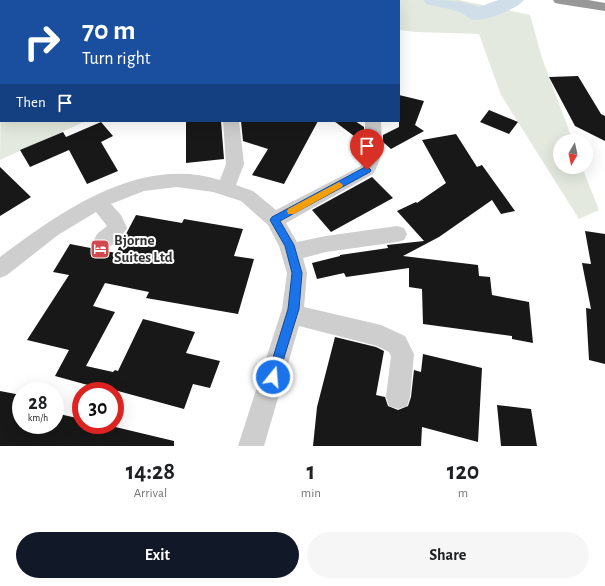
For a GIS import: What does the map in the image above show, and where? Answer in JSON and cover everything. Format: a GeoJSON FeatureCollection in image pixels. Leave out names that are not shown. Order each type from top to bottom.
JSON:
{"type":"FeatureCollection","features":[{"type":"Feature","properties":{"kind":"highway"},"geometry":{"type":"LineString","coordinates":[[560,0],[605,7]]}},
{"type":"Feature","properties":{"kind":"street"},"geometry":{"type":"LineString","coordinates":[[226,189],[235,164],[232,122]]}},
{"type":"Feature","properties":{"kind":"street"},"geometry":{"type":"LineString","coordinates":[[275,220],[367,170],[372,164],[373,158],[373,122]]}},
{"type":"Feature","properties":{"kind":"street"},"geometry":{"type":"LineString","coordinates":[[0,269],[51,230],[97,202],[142,185],[177,180],[214,185],[247,196],[275,220],[289,245],[297,273],[292,314],[251,446]]}},
{"type":"Feature","properties":{"kind":"street"},"geometry":{"type":"LineString","coordinates":[[97,202],[113,218],[117,228],[104,240]]}},
{"type":"Feature","properties":{"kind":"street"},"geometry":{"type":"LineString","coordinates":[[291,252],[326,244],[397,234]]}},
{"type":"Feature","properties":{"kind":"street"},"geometry":{"type":"LineString","coordinates":[[292,314],[381,336],[397,344],[403,354],[398,397]]}},
{"type":"Feature","properties":{"kind":"shaded area"},"geometry":{"type":"Polygon","coordinates":[[[400,0],[459,0],[530,15],[542,58],[570,134],[553,134],[553,174],[585,174],[599,210],[579,219],[501,95],[479,34],[400,30],[400,0]]]}},
{"type":"Feature","properties":{"kind":"shaded area"},"geometry":{"type":"Polygon","coordinates":[[[0,122],[84,122],[0,160],[0,122]]]}},
{"type":"Feature","properties":{"kind":"building"},"geometry":{"type":"Polygon","coordinates":[[[578,76],[601,114],[605,116],[605,141],[575,126],[549,77],[578,76]]]}},
{"type":"Feature","properties":{"kind":"building"},"geometry":{"type":"Polygon","coordinates":[[[400,95],[424,101],[415,125],[424,131],[391,149],[383,142],[383,135],[399,127],[400,95]]]}},
{"type":"Feature","properties":{"kind":"building"},"geometry":{"type":"Polygon","coordinates":[[[489,110],[518,122],[509,134],[480,122],[489,110]]]}},
{"type":"Feature","properties":{"kind":"building"},"geometry":{"type":"Polygon","coordinates":[[[101,122],[113,136],[101,142],[118,171],[87,184],[69,150],[30,167],[20,150],[63,132],[66,137],[101,122]]]}},
{"type":"Feature","properties":{"kind":"building"},"geometry":{"type":"Polygon","coordinates":[[[186,122],[221,122],[224,159],[186,163],[186,122]]]}},
{"type":"Feature","properties":{"kind":"building"},"geometry":{"type":"Polygon","coordinates":[[[241,122],[317,122],[284,184],[252,175],[268,149],[243,141],[241,122]]]}},
{"type":"Feature","properties":{"kind":"building"},"geometry":{"type":"Polygon","coordinates":[[[335,122],[356,122],[364,127],[364,131],[354,136],[335,122]]]}},
{"type":"Feature","properties":{"kind":"building"},"geometry":{"type":"Polygon","coordinates":[[[456,134],[477,167],[482,165],[515,211],[501,214],[492,200],[439,237],[403,256],[478,265],[479,276],[490,277],[492,295],[529,302],[533,343],[512,339],[512,336],[423,324],[422,289],[409,287],[409,268],[346,277],[344,273],[317,279],[312,263],[340,255],[388,248],[387,245],[424,241],[397,211],[416,202],[417,203],[446,183],[422,140],[456,134]]]}},
{"type":"Feature","properties":{"kind":"building"},"geometry":{"type":"Polygon","coordinates":[[[0,167],[31,197],[0,216],[0,167]]]}},
{"type":"Feature","properties":{"kind":"building"},"geometry":{"type":"Polygon","coordinates":[[[372,177],[393,198],[331,232],[312,210],[372,177]]]}},
{"type":"Feature","properties":{"kind":"building"},"geometry":{"type":"Polygon","coordinates":[[[136,215],[182,223],[184,219],[243,229],[234,256],[254,259],[238,314],[146,298],[149,292],[105,283],[93,306],[115,312],[86,366],[113,372],[115,370],[118,371],[143,319],[195,332],[186,353],[220,361],[210,388],[193,384],[184,409],[124,393],[124,382],[77,382],[55,376],[69,350],[27,340],[69,275],[53,272],[70,244],[116,253],[136,215]]]}},
{"type":"Feature","properties":{"kind":"building"},"geometry":{"type":"Polygon","coordinates":[[[585,231],[605,234],[605,364],[589,360],[586,308],[591,309],[582,263],[591,264],[585,231]]]}},
{"type":"Feature","properties":{"kind":"building"},"geometry":{"type":"Polygon","coordinates":[[[335,337],[376,347],[384,351],[376,395],[385,397],[388,406],[398,410],[408,406],[411,397],[414,370],[421,372],[423,354],[482,368],[478,442],[422,427],[421,446],[313,446],[317,407],[335,337]]]}},
{"type":"Feature","properties":{"kind":"building"},"geometry":{"type":"Polygon","coordinates":[[[0,391],[12,393],[12,434],[64,434],[64,415],[72,417],[72,434],[124,434],[124,429],[174,441],[174,446],[0,446],[0,391]]]}},
{"type":"Feature","properties":{"kind":"building"},"geometry":{"type":"Polygon","coordinates":[[[497,405],[531,409],[537,446],[501,446],[497,405]]]}},
{"type":"Feature","properties":{"kind":"waterway"},"geometry":{"type":"LineString","coordinates":[[433,0],[467,8],[476,14],[493,10],[514,0]]}},
{"type":"Feature","properties":{"kind":"slow traffic"},"geometry":{"type":"LineString","coordinates":[[291,211],[339,185]]}},
{"type":"Feature","properties":{"kind":"place","name":"Bjorne Suites Ltd"},"geometry":{"type":"Point","coordinates":[100,249]}},
{"type":"Feature","properties":{"kind":"route"},"geometry":{"type":"LineString","coordinates":[[273,377],[293,309],[297,273],[289,245],[275,220],[367,170]]}}]}
